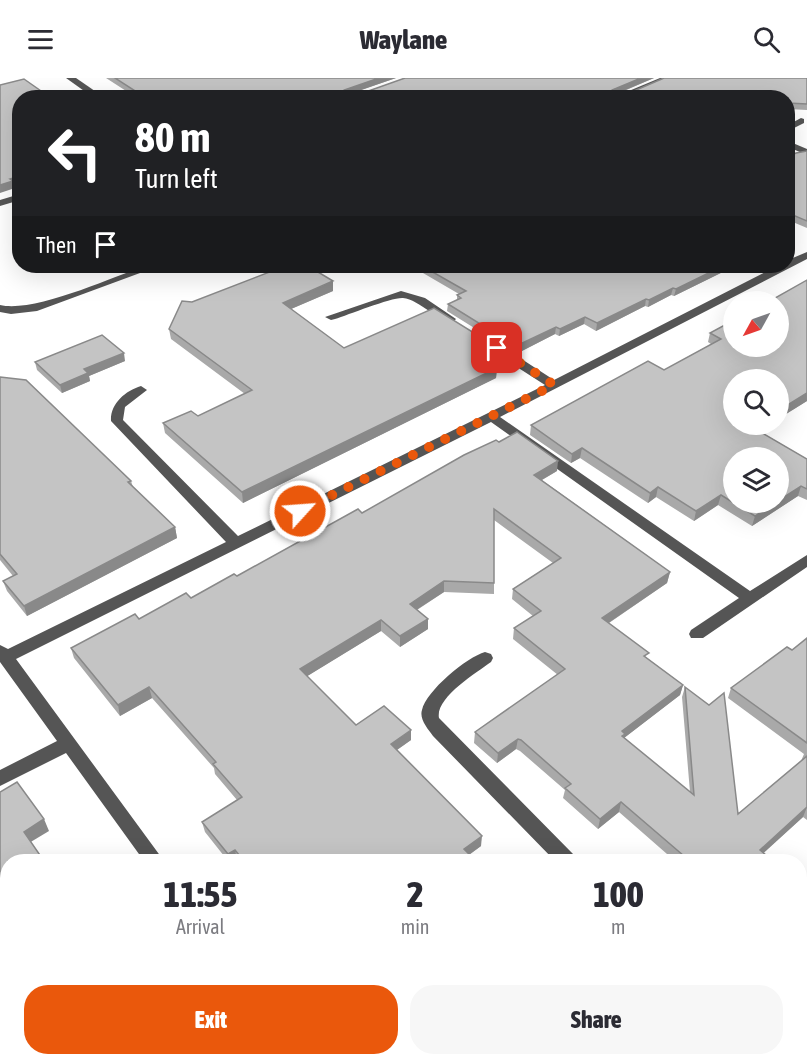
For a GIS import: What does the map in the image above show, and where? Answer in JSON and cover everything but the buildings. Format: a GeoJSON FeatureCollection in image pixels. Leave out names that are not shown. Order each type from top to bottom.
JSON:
{"type":"FeatureCollection","features":[{"type":"Feature","properties":{"kind":"street"},"geometry":{"type":"LineString","coordinates":[[70,78],[89,90]]}},
{"type":"Feature","properties":{"kind":"street"},"geometry":{"type":"LineString","coordinates":[[645,78],[655,82]]}},
{"type":"Feature","properties":{"kind":"street"},"geometry":{"type":"LineString","coordinates":[[636,90],[667,78]]}},
{"type":"Feature","properties":{"kind":"street"},"geometry":{"type":"LineString","coordinates":[[795,125],[801,122]]}},
{"type":"Feature","properties":{"kind":"street"},"geometry":{"type":"LineString","coordinates":[[0,308],[10,311],[33,309],[134,273]]}},
{"type":"Feature","properties":{"kind":"street"},"geometry":{"type":"LineString","coordinates":[[150,854],[3,654],[236,543],[554,385],[768,273]]}},
{"type":"Feature","properties":{"kind":"street"},"geometry":{"type":"LineString","coordinates":[[331,317],[401,294],[421,300],[459,324]]}},
{"type":"Feature","properties":{"kind":"street"},"geometry":{"type":"LineString","coordinates":[[478,336],[554,385]]}},
{"type":"Feature","properties":{"kind":"street"},"geometry":{"type":"LineString","coordinates":[[141,390],[121,404],[116,413],[117,421],[236,543]]}},
{"type":"Feature","properties":{"kind":"street"},"geometry":{"type":"LineString","coordinates":[[491,416],[750,598]]}},
{"type":"Feature","properties":{"kind":"street"},"geometry":{"type":"LineString","coordinates":[[697,634],[807,560]]}},
{"type":"Feature","properties":{"kind":"street"},"geometry":{"type":"LineString","coordinates":[[485,658],[437,697],[430,710],[430,718],[439,731],[560,854]]}},
{"type":"Feature","properties":{"kind":"street"},"geometry":{"type":"LineString","coordinates":[[0,779],[68,742]]}},
{"type":"Feature","properties":{"kind":"route"},"geometry":{"type":"LineString","coordinates":[[300,511],[554,385],[497,348]]}}]}
